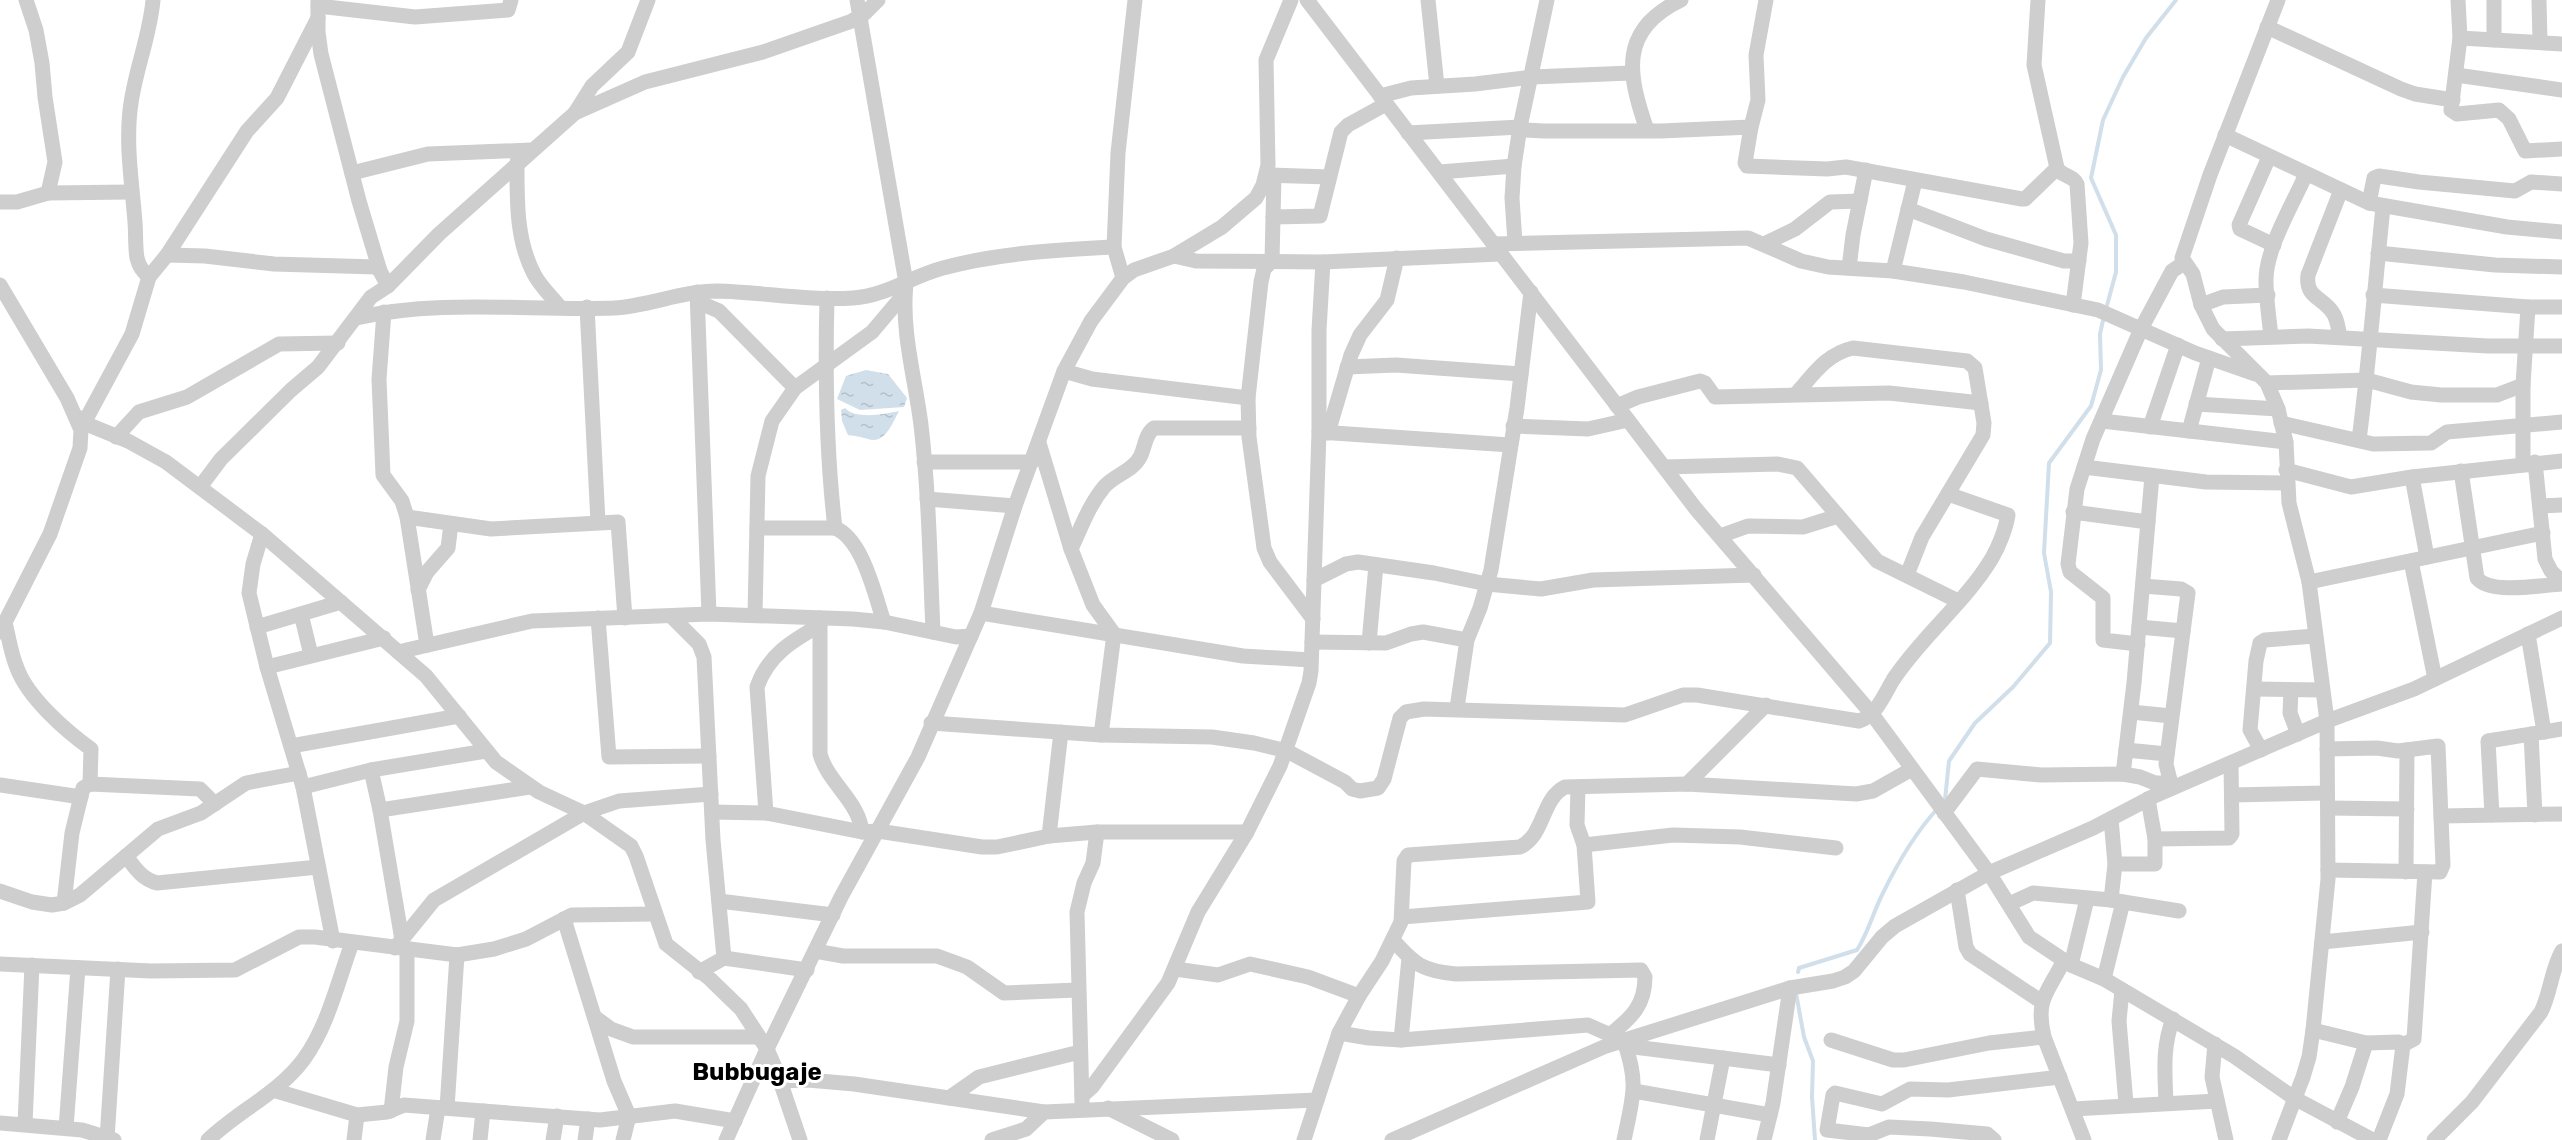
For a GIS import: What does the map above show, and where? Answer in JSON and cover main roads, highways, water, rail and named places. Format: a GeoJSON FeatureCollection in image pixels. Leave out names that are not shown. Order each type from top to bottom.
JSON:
{"type":"FeatureCollection","features":[{"type":"Feature","properties":{"kind":"water"},"geometry":{"type":"Polygon","coordinates":[[[866,370],[888,374],[907,398],[904,407],[860,410],[837,399],[846,376],[866,370]]]}},
{"type":"Feature","properties":{"kind":"water"},"geometry":{"type":"Polygon","coordinates":[[[845,408],[850,412],[863,415],[899,411],[884,436],[874,440],[848,435],[842,421],[841,410],[845,408]]]}},
{"type":"Feature","properties":{"kind":"waterway"},"geometry":{"type":"LineString","coordinates":[[2106,309],[2116,272],[2116,235],[2091,178],[2103,120],[2123,77],[2146,38],[2176,0]]}},
{"type":"Feature","properties":{"kind":"waterway"},"geometry":{"type":"LineString","coordinates":[[1945,800],[1949,761],[1975,723],[2013,687],[2050,643],[2051,592],[2044,553],[2049,463],[2091,406],[2101,370],[2100,334],[2104,316]]}},
{"type":"Feature","properties":{"kind":"waterway"},"geometry":{"type":"LineString","coordinates":[[1798,972],[1799,968],[1857,950],[1900,860],[1938,808]]}},
{"type":"Feature","properties":{"kind":"waterway"},"geometry":{"type":"LineString","coordinates":[[1796,993],[1804,1037],[1813,1061],[1812,1097],[1815,1140]]}},
{"type":"Feature","properties":{"kind":"district","name":"Bubbugaje"},"geometry":{"type":"Point","coordinates":[757,1072]}}]}
